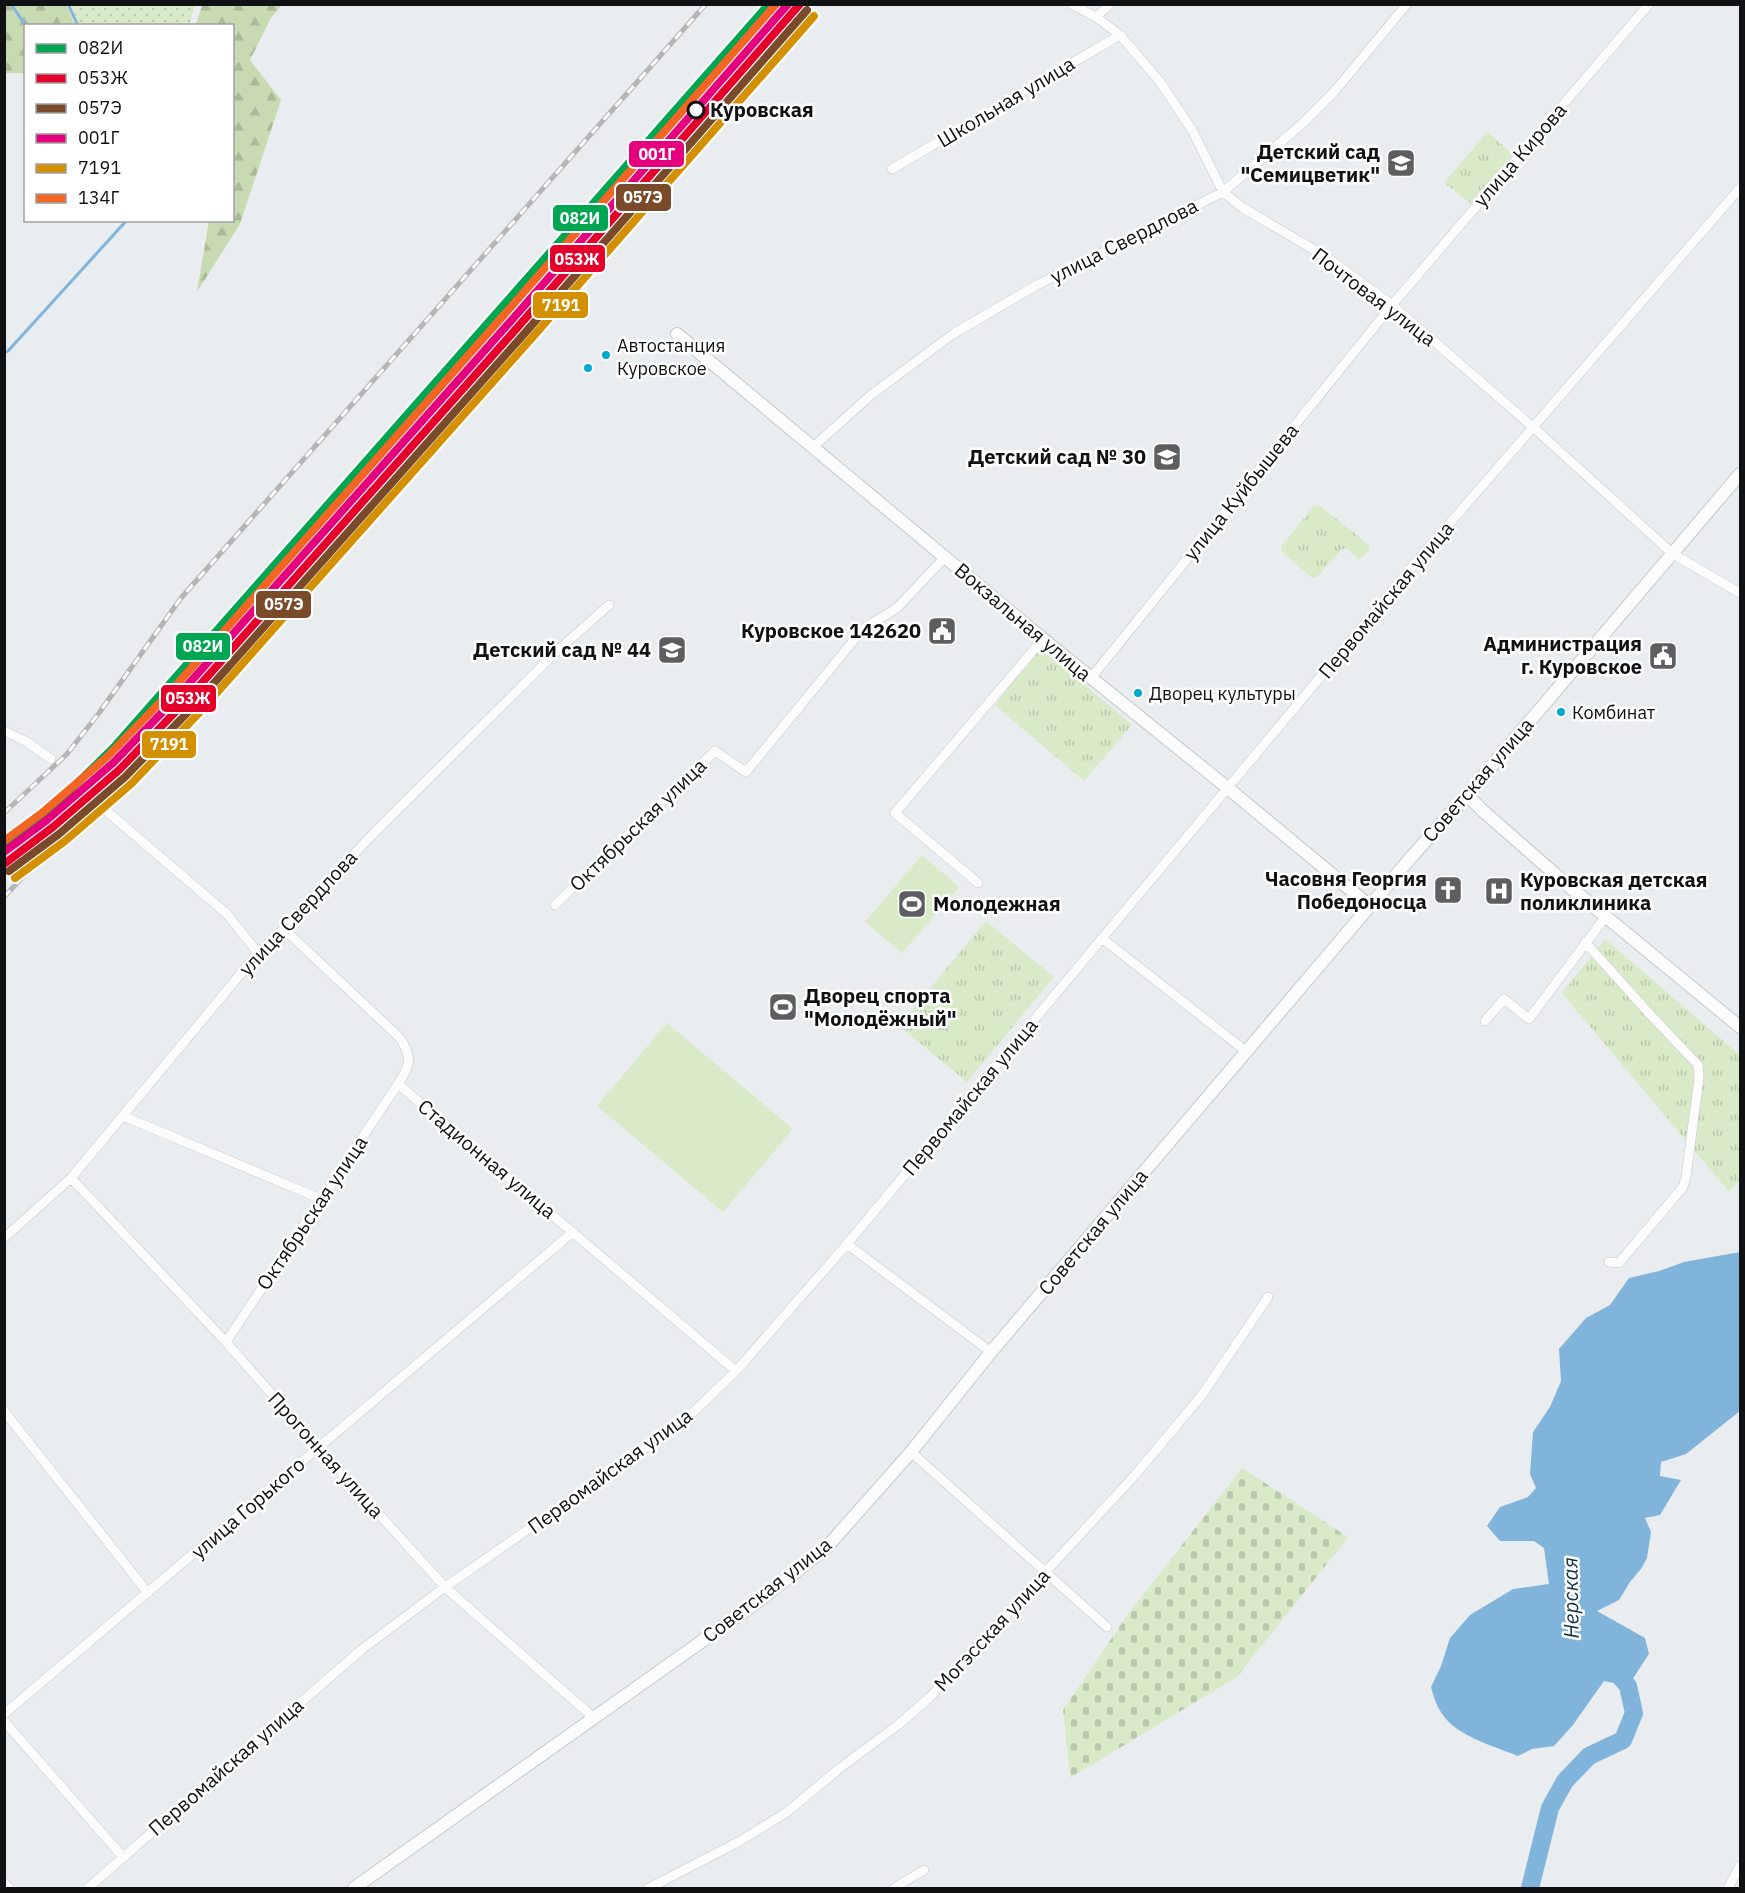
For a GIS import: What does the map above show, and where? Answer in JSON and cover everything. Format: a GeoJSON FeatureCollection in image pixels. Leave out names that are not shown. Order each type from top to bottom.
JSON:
{"type":"FeatureCollection","features":[{"type":"Feature","properties":{"kind":"street","name":"Почтовая улица"},"geometry":{"type":"LineString","coordinates":[[1071,4],[1096,17],[1120,35],[1161,83],[1192,130],[1223,192],[1243,208],[1328,258],[1392,305],[1534,428],[1673,555],[1740,593]]}},
{"type":"Feature","properties":{"kind":"street"},"geometry":{"type":"LineString","coordinates":[[1096,17],[1110,4]]}},
{"type":"Feature","properties":{"kind":"street","name":"улица Свердлова"},"geometry":{"type":"LineString","coordinates":[[813,447],[871,395],[953,334],[1037,285],[1223,192],[1303,123],[1334,92],[1407,4]]}},
{"type":"Feature","properties":{"kind":"street","name":"улица Кирова"},"geometry":{"type":"LineString","coordinates":[[1392,305],[1649,4]]}},
{"type":"Feature","properties":{"kind":"street","name":"Школьная улица"},"geometry":{"type":"LineString","coordinates":[[892,169],[1120,35]]}},
{"type":"Feature","properties":{"kind":"street","name":"Первомайская улица"},"geometry":{"type":"LineString","coordinates":[[88,1888],[361,1650],[445,1587],[683,1422],[736,1371],[847,1244],[1412,567],[1740,188]]}},
{"type":"Feature","properties":{"kind":"street","name":"улица Куйбышева"},"geometry":{"type":"LineString","coordinates":[[1090,678],[1392,305]]}},
{"type":"Feature","properties":{"kind":"street","name":"Вокзальная улица"},"geometry":{"type":"LineString","coordinates":[[677,334],[1090,678],[1370,906]]}},
{"type":"Feature","properties":{"kind":"street","name":"Советская улица"},"geometry":{"type":"LineString","coordinates":[[354,1888],[760,1600],[826,1548],[911,1452],[991,1352],[1740,474]]}},
{"type":"Feature","properties":{"kind":"street","name":"Октябрьская улица"},"geometry":{"type":"LineString","coordinates":[[555,905],[715,751],[746,772],[864,629],[897,608],[945,557]]}},
{"type":"Feature","properties":{"kind":"street","name":"улица Свердлова"},"geometry":{"type":"LineString","coordinates":[[4,1238],[71,1178],[258,953],[556,651],[609,604]]}},
{"type":"Feature","properties":{"kind":"street"},"geometry":{"type":"LineString","coordinates":[[978,883],[895,813],[1043,639]]}},
{"type":"Feature","properties":{"kind":"street"},"geometry":{"type":"LineString","coordinates":[[4,730],[27,742],[51,759]]}},
{"type":"Feature","properties":{"kind":"street"},"geometry":{"type":"LineString","coordinates":[[1467,795],[1550,869],[1740,1027]]}},
{"type":"Feature","properties":{"kind":"street"},"geometry":{"type":"LineString","coordinates":[[103,808],[227,914],[258,953]]}},
{"type":"Feature","properties":{"kind":"street"},"geometry":{"type":"LineString","coordinates":[[1485,1021],[1504,999],[1529,1019],[1606,916]]}},
{"type":"Feature","properties":{"kind":"street"},"geometry":{"type":"LineString","coordinates":[[284,929],[400,1038],[407,1048],[409,1068],[398,1084]]}},
{"type":"Feature","properties":{"kind":"street"},"geometry":{"type":"LineString","coordinates":[[1103,939],[1247,1052]]}},
{"type":"Feature","properties":{"kind":"street"},"geometry":{"type":"LineString","coordinates":[[1585,942],[1698,1065],[1699,1078],[1683,1187],[1618,1263],[1609,1262]]}},
{"type":"Feature","properties":{"kind":"street","name":"Октябрьская улица"},"geometry":{"type":"LineString","coordinates":[[226,1342],[398,1084]]}},
{"type":"Feature","properties":{"kind":"street","name":"Стадионная улица"},"geometry":{"type":"LineString","coordinates":[[398,1084],[736,1371]]}},
{"type":"Feature","properties":{"kind":"street"},"geometry":{"type":"LineString","coordinates":[[123,1116],[321,1199]]}},
{"type":"Feature","properties":{"kind":"street","name":"Прогонная улица"},"geometry":{"type":"LineString","coordinates":[[71,1178],[226,1342],[445,1587],[594,1718]]}},
{"type":"Feature","properties":{"kind":"street","name":"улица Горького"},"geometry":{"type":"LineString","coordinates":[[4,1714],[573,1232]]}},
{"type":"Feature","properties":{"kind":"street"},"geometry":{"type":"LineString","coordinates":[[847,1244],[991,1352]]}},
{"type":"Feature","properties":{"kind":"street","name":"Могэсская улица"},"geometry":{"type":"LineString","coordinates":[[649,1888],[740,1841],[787,1812],[930,1697],[1136,1475],[1202,1395],[1268,1297]]}},
{"type":"Feature","properties":{"kind":"street"},"geometry":{"type":"LineString","coordinates":[[4,1411],[148,1593]]}},
{"type":"Feature","properties":{"kind":"street"},"geometry":{"type":"LineString","coordinates":[[911,1452],[1107,1627]]}},
{"type":"Feature","properties":{"kind":"street"},"geometry":{"type":"LineString","coordinates":[[4,1720],[123,1857]]}},
{"type":"Feature","properties":{"kind":"street"},"geometry":{"type":"LineString","coordinates":[[1728,1888],[1740,1866]]}},
{"type":"Feature","properties":{"kind":"street"},"geometry":{"type":"LineString","coordinates":[[894,1888],[924,1870]]}},
{"type":"Feature","properties":{"kind":"street"},"geometry":{"type":"LineString","coordinates":[[4,1883],[9,1888]]}},
{"type":"Feature","properties":{"kind":"green space"},"geometry":{"type":"Polygon","coordinates":[[[5,4],[66,5],[75,24],[24,24],[24,73],[5,73],[5,4]]]}},
{"type":"Feature","properties":{"kind":"green space"},"geometry":{"type":"Polygon","coordinates":[[[70,5],[195,5],[190,24],[79,24],[70,5]]]}},
{"type":"Feature","properties":{"kind":"green space"},"geometry":{"type":"Polygon","coordinates":[[[202,5],[282,5],[271,18],[250,60],[281,100],[240,224],[197,292],[209,222],[234,222],[234,24],[196,24],[202,5]]]}},
{"type":"Feature","properties":{"kind":"green space"},"geometry":{"type":"Polygon","coordinates":[[[1487,132],[1513,154],[1470,203],[1444,183],[1487,132]]]}},
{"type":"Feature","properties":{"kind":"green space"},"geometry":{"type":"Polygon","coordinates":[[[1314,506],[1320,506],[1369,545],[1369,549],[1362,558],[1358,559],[1347,549],[1342,549],[1317,577],[1312,578],[1281,551],[1281,547],[1314,506]]]}},
{"type":"Feature","properties":{"kind":"green space"},"geometry":{"type":"Polygon","coordinates":[[[1040,647],[1132,725],[1084,781],[995,705],[1040,647]]]}},
{"type":"Feature","properties":{"kind":"green space","name":"Молодежная"},"geometry":{"type":"Polygon","coordinates":[[[922,855],[959,887],[902,953],[865,922],[922,855]]]}},
{"type":"Feature","properties":{"kind":"green space"},"geometry":{"type":"Polygon","coordinates":[[[986,921],[1054,977],[967,1082],[899,1026],[986,921]]]}},
{"type":"Feature","properties":{"kind":"green space"},"geometry":{"type":"Polygon","coordinates":[[[1605,939],[1740,1055],[1740,1180],[1729,1192],[1562,993],[1605,939]]]}},
{"type":"Feature","properties":{"kind":"green space"},"geometry":{"type":"Polygon","coordinates":[[[667,1023],[793,1129],[723,1212],[597,1106],[667,1023]]]}},
{"type":"Feature","properties":{"kind":"green space"},"geometry":{"type":"Polygon","coordinates":[[[1242,1468],[1348,1537],[1237,1677],[1070,1778],[1063,1710],[1126,1617],[1242,1468]]]}},
{"type":"Feature","properties":{"kind":"water"},"geometry":{"type":"Polygon","coordinates":[[[1740,1252],[1740,1411],[1686,1454],[1661,1462],[1660,1476],[1681,1480],[1660,1515],[1645,1518],[1651,1532],[1647,1558],[1641,1569],[1619,1600],[1597,1611],[1645,1638],[1649,1654],[1628,1686],[1604,1681],[1573,1725],[1554,1746],[1532,1749],[1518,1756],[1463,1733],[1445,1718],[1431,1687],[1450,1638],[1470,1615],[1513,1589],[1549,1584],[1544,1548],[1534,1541],[1500,1541],[1487,1526],[1500,1507],[1528,1497],[1536,1488],[1530,1474],[1533,1432],[1550,1407],[1561,1381],[1559,1349],[1586,1318],[1610,1305],[1629,1278],[1684,1262],[1740,1252]]]}},
{"type":"Feature","properties":{"kind":"waterway"},"geometry":{"type":"LineString","coordinates":[[11,4],[25,24]]}},
{"type":"Feature","properties":{"kind":"waterway"},"geometry":{"type":"LineString","coordinates":[[68,4],[77,24]]}},
{"type":"Feature","properties":{"kind":"waterway"},"geometry":{"type":"LineString","coordinates":[[4,353],[125,222]]}},
{"type":"Feature","properties":{"kind":"waterway","name":"Нерская"},"geometry":{"type":"LineString","coordinates":[[1530,1888],[1550,1808],[1565,1781],[1589,1756],[1623,1740],[1634,1713],[1628,1686],[1612,1667]]}},
{"type":"Feature","properties":{"kind":"railway"},"geometry":{"type":"LineString","coordinates":[[4,813],[67,754],[181,598],[706,4]]}},
{"type":"Feature","properties":{"kind":"railway"},"geometry":{"type":"LineString","coordinates":[[522,322],[601,241],[707,122]]}},
{"type":"Feature","properties":{"kind":"railway"},"geometry":{"type":"LineString","coordinates":[[4,897],[66,831],[173,730],[301,586],[366,497]]}},
{"type":"Feature","properties":{"kind":"transit line","name":"082И"},"geometry":{"type":"LineString","coordinates":[[4,850],[52,808],[115,746],[769,4]]}},
{"type":"Feature","properties":{"kind":"transit line","name":"134Г"},"geometry":{"type":"LineString","coordinates":[[4,841],[42,813],[107,757],[171,691],[776,4]]}},
{"type":"Feature","properties":{"kind":"transit line","name":"001Г"},"geometry":{"type":"LineString","coordinates":[[4,852],[47,820],[113,763],[177,697],[788,4]]}},
{"type":"Feature","properties":{"kind":"transit line","name":"053Ж"},"geometry":{"type":"LineString","coordinates":[[4,864],[53,827],[119,770],[184,703],[517,328],[800,4]]}},
{"type":"Feature","properties":{"kind":"transit line","name":"057Э"},"geometry":{"type":"LineString","coordinates":[[9,871],[59,834],[125,777],[191,709],[524,334],[807,10]]}},
{"type":"Feature","properties":{"kind":"transit line","name":"7191"},"geometry":{"type":"LineString","coordinates":[[15,878],[65,841],[131,784],[197,715],[814,16]]}},
{"type":"Feature","properties":{"kind":"place","name":"Куровская"},"geometry":{"type":"Point","coordinates":[696,110]}},
{"type":"Feature","properties":{"kind":"place","name":"Детский сад \"Семицветик\""},"geometry":{"type":"Point","coordinates":[1401,163]}},
{"type":"Feature","properties":{"kind":"place","name":"Автостанция Куровское"},"geometry":{"type":"Point","coordinates":[606,355]}},
{"type":"Feature","properties":{"kind":"place","name":"Детский сад № 30"},"geometry":{"type":"Point","coordinates":[1167,457]}},
{"type":"Feature","properties":{"kind":"place","name":"Куровское 142620"},"geometry":{"type":"Point","coordinates":[942,631]}},
{"type":"Feature","properties":{"kind":"place","name":"Детский сад № 44"},"geometry":{"type":"Point","coordinates":[672,650]}},
{"type":"Feature","properties":{"kind":"place","name":"Администрация г. Куровское"},"geometry":{"type":"Point","coordinates":[1663,656]}},
{"type":"Feature","properties":{"kind":"place","name":"Дворец культуры"},"geometry":{"type":"Point","coordinates":[1138,693]}},
{"type":"Feature","properties":{"kind":"place","name":"Комбинат"},"geometry":{"type":"Point","coordinates":[1561,712]}},
{"type":"Feature","properties":{"kind":"place","name":"Часовня Георгия Победоносца"},"geometry":{"type":"Point","coordinates":[1448,890]}},
{"type":"Feature","properties":{"kind":"place","name":"Куровская детская поликлиника"},"geometry":{"type":"Point","coordinates":[1499,891]}},
{"type":"Feature","properties":{"kind":"place","name":"Молодежная"},"geometry":{"type":"Point","coordinates":[912,904]}},
{"type":"Feature","properties":{"kind":"place","name":"Дворец спорта \"Молодёжный\""},"geometry":{"type":"Point","coordinates":[783,1007]}}]}
